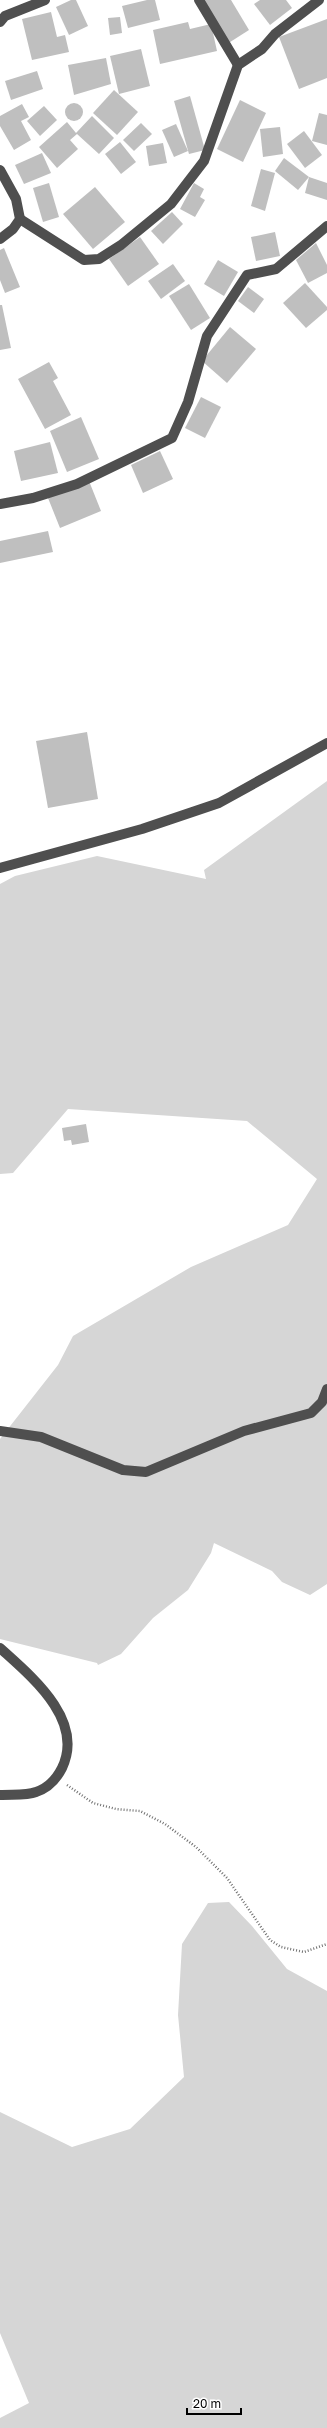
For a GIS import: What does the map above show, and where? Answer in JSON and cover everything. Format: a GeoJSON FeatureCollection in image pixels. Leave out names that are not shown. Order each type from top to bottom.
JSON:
{"type":"FeatureCollection","features":[{"type":"Feature","properties":{"kind":"street"},"geometry":{"type":"LineString","coordinates":[[0,22],[5,16],[45,0]]}},
{"type":"Feature","properties":{"kind":"street"},"geometry":{"type":"LineString","coordinates":[[199,0],[238,65]]}},
{"type":"Feature","properties":{"kind":"street"},"geometry":{"type":"LineString","coordinates":[[0,170],[16,199],[20,219],[84,260],[99,259],[121,245],[171,204],[204,161],[238,65],[262,49],[275,34],[319,0]]}},
{"type":"Feature","properties":{"kind":"street"},"geometry":{"type":"LineString","coordinates":[[0,239],[13,229],[20,219]]}},
{"type":"Feature","properties":{"kind":"street"},"geometry":{"type":"LineString","coordinates":[[0,504],[33,498],[77,484],[172,438],[188,402],[207,336],[247,275],[276,268],[327,226]]}},
{"type":"Feature","properties":{"kind":"street"},"geometry":{"type":"LineString","coordinates":[[0,868],[142,829],[219,803],[327,743]]}},
{"type":"Feature","properties":{"kind":"street"},"geometry":{"type":"LineString","coordinates":[[0,1431],[41,1437],[123,1470],[146,1472],[244,1431],[311,1413],[322,1402],[327,1389]]}},
{"type":"Feature","properties":{"kind":"street"},"geometry":{"type":"LineString","coordinates":[[0,1648],[36,1680],[63,1719],[68,1754],[57,1778],[36,1792],[0,1795]]}},
{"type":"Feature","properties":{"kind":"path"},"geometry":{"type":"LineString","coordinates":[[57,1778],[93,1803],[116,1809],[140,1811],[178,1833],[196,1847],[227,1878],[270,1940],[281,1948],[304,1952],[327,1944]]}},
{"type":"Feature","properties":{"kind":"shaded area"},"geometry":{"type":"Polygon","coordinates":[[[327,781],[327,1584],[310,1595],[282,1582],[272,1571],[214,1543],[211,1553],[188,1590],[153,1618],[121,1654],[98,1665],[97,1663],[0,1639],[0,1439],[58,1365],[73,1336],[191,1267],[288,1225],[317,1179],[247,1121],[68,1109],[13,1173],[0,1174],[0,884],[15,876],[97,856],[206,879],[204,870],[327,781]]]}},
{"type":"Feature","properties":{"kind":"shaded area"},"geometry":{"type":"Polygon","coordinates":[[[229,1902],[252,1926],[287,1969],[327,1991],[327,2428],[0,2428],[0,2418],[29,2403],[0,2333],[0,2112],[72,2147],[130,2129],[184,2077],[178,2015],[182,1944],[208,1903],[229,1902]]]}},
{"type":"Feature","properties":{"kind":"building"},"geometry":{"type":"Polygon","coordinates":[[[71,0],[76,0],[88,26],[69,35],[56,7],[71,0]]]}},
{"type":"Feature","properties":{"kind":"building"},"geometry":{"type":"Polygon","coordinates":[[[147,0],[155,0],[160,20],[128,28],[122,6],[147,0]]]}},
{"type":"Feature","properties":{"kind":"building"},"geometry":{"type":"Polygon","coordinates":[[[200,0],[231,0],[249,30],[227,44],[200,0]]]}},
{"type":"Feature","properties":{"kind":"building"},"geometry":{"type":"Polygon","coordinates":[[[260,0],[286,0],[292,8],[270,25],[254,4],[260,0]]]}},
{"type":"Feature","properties":{"kind":"building"},"geometry":{"type":"Polygon","coordinates":[[[51,12],[57,37],[65,35],[69,52],[32,60],[22,19],[51,12]]]}},
{"type":"Feature","properties":{"kind":"building"},"geometry":{"type":"Polygon","coordinates":[[[120,17],[122,33],[110,35],[108,18],[120,17]]]}},
{"type":"Feature","properties":{"kind":"building"},"geometry":{"type":"Polygon","coordinates":[[[327,19],[327,78],[299,89],[279,37],[327,19]]]}},
{"type":"Feature","properties":{"kind":"building"},"geometry":{"type":"Polygon","coordinates":[[[188,22],[190,29],[211,24],[217,51],[160,64],[153,30],[188,22]]]}},
{"type":"Feature","properties":{"kind":"building"},"geometry":{"type":"Polygon","coordinates":[[[141,49],[150,86],[119,94],[110,56],[141,49]]]}},
{"type":"Feature","properties":{"kind":"building"},"geometry":{"type":"Polygon","coordinates":[[[106,58],[111,84],[74,95],[68,65],[106,58]]]}},
{"type":"Feature","properties":{"kind":"building"},"geometry":{"type":"Polygon","coordinates":[[[37,71],[43,89],[11,100],[5,81],[37,71]]]}},
{"type":"Feature","properties":{"kind":"building"},"geometry":{"type":"Polygon","coordinates":[[[114,90],[138,112],[117,135],[93,113],[114,90]]]}},
{"type":"Feature","properties":{"kind":"building"},"geometry":{"type":"Polygon","coordinates":[[[190,96],[205,150],[189,154],[174,101],[190,96]]]}},
{"type":"Feature","properties":{"kind":"building"},"geometry":{"type":"Polygon","coordinates":[[[240,100],[266,113],[243,162],[217,149],[240,100]]]}},
{"type":"Feature","properties":{"kind":"building"},"geometry":{"type":"Polygon","coordinates":[[[74,103],[80,106],[83,112],[80,118],[74,121],[68,118],[65,112],[68,106],[74,103]]]}},
{"type":"Feature","properties":{"kind":"building"},"geometry":{"type":"Polygon","coordinates":[[[22,104],[29,117],[21,121],[31,140],[14,150],[0,126],[0,116],[22,104]]]}},
{"type":"Feature","properties":{"kind":"building"},"geometry":{"type":"Polygon","coordinates":[[[44,106],[57,120],[40,136],[27,121],[44,106]]]}},
{"type":"Feature","properties":{"kind":"building"},"geometry":{"type":"Polygon","coordinates":[[[319,113],[327,115],[327,145],[312,141],[319,113]]]}},
{"type":"Feature","properties":{"kind":"building"},"geometry":{"type":"Polygon","coordinates":[[[92,116],[114,138],[99,154],[77,134],[70,140],[78,149],[57,168],[39,147],[67,122],[76,133],[92,116]]]}},
{"type":"Feature","properties":{"kind":"building"},"geometry":{"type":"Polygon","coordinates":[[[141,123],[152,134],[134,151],[123,140],[141,123]]]}},
{"type":"Feature","properties":{"kind":"building"},"geometry":{"type":"Polygon","coordinates":[[[176,124],[188,151],[174,157],[162,130],[176,124]]]}},
{"type":"Feature","properties":{"kind":"building"},"geometry":{"type":"Polygon","coordinates":[[[280,127],[283,154],[263,157],[260,129],[280,127]]]}},
{"type":"Feature","properties":{"kind":"building"},"geometry":{"type":"Polygon","coordinates":[[[304,131],[322,155],[305,168],[287,144],[304,131]]]}},
{"type":"Feature","properties":{"kind":"building"},"geometry":{"type":"Polygon","coordinates":[[[120,142],[136,162],[121,174],[105,154],[120,142]]]}},
{"type":"Feature","properties":{"kind":"building"},"geometry":{"type":"Polygon","coordinates":[[[163,143],[167,163],[149,166],[146,146],[163,143]]]}},
{"type":"Feature","properties":{"kind":"building"},"geometry":{"type":"Polygon","coordinates":[[[42,153],[51,173],[24,184],[15,165],[42,153]]]}},
{"type":"Feature","properties":{"kind":"building"},"geometry":{"type":"Polygon","coordinates":[[[284,158],[309,177],[298,190],[275,171],[284,158]]]}},
{"type":"Feature","properties":{"kind":"building"},"geometry":{"type":"Polygon","coordinates":[[[261,169],[275,173],[265,211],[251,206],[261,169]]]}},
{"type":"Feature","properties":{"kind":"building"},"geometry":{"type":"Polygon","coordinates":[[[309,177],[327,183],[327,200],[305,193],[309,177]]]}},
{"type":"Feature","properties":{"kind":"building"},"geometry":{"type":"Polygon","coordinates":[[[49,183],[59,217],[43,222],[33,188],[49,183]]]}},
{"type":"Feature","properties":{"kind":"building"},"geometry":{"type":"Polygon","coordinates":[[[194,183],[204,189],[200,197],[205,200],[195,217],[180,209],[194,183]]]}},
{"type":"Feature","properties":{"kind":"building"},"geometry":{"type":"Polygon","coordinates":[[[95,187],[125,222],[93,249],[63,214],[95,187]]]}},
{"type":"Feature","properties":{"kind":"building"},"geometry":{"type":"Polygon","coordinates":[[[172,212],[183,224],[163,244],[151,231],[172,212]]]}},
{"type":"Feature","properties":{"kind":"building"},"geometry":{"type":"Polygon","coordinates":[[[275,232],[280,256],[256,261],[251,237],[275,232]]]}},
{"type":"Feature","properties":{"kind":"building"},"geometry":{"type":"Polygon","coordinates":[[[140,237],[159,264],[128,286],[109,259],[140,237]]]}},
{"type":"Feature","properties":{"kind":"building"},"geometry":{"type":"Polygon","coordinates":[[[316,243],[327,265],[327,273],[308,283],[296,260],[316,243]]]}},
{"type":"Feature","properties":{"kind":"building"},"geometry":{"type":"Polygon","coordinates":[[[4,248],[20,287],[5,293],[0,280],[0,250],[4,248]]]}},
{"type":"Feature","properties":{"kind":"building"},"geometry":{"type":"Polygon","coordinates":[[[218,260],[238,272],[224,296],[204,284],[218,260]]]}},
{"type":"Feature","properties":{"kind":"building"},"geometry":{"type":"Polygon","coordinates":[[[173,264],[185,281],[161,299],[148,281],[173,264]]]}},
{"type":"Feature","properties":{"kind":"building"},"geometry":{"type":"Polygon","coordinates":[[[305,283],[327,307],[327,310],[306,328],[283,303],[305,283]]]}},
{"type":"Feature","properties":{"kind":"building"},"geometry":{"type":"Polygon","coordinates":[[[189,284],[210,318],[191,330],[169,296],[189,284]]]}},
{"type":"Feature","properties":{"kind":"building"},"geometry":{"type":"Polygon","coordinates":[[[248,287],[264,299],[254,313],[238,301],[248,287]]]}},
{"type":"Feature","properties":{"kind":"building"},"geometry":{"type":"Polygon","coordinates":[[[0,305],[2,305],[11,348],[0,350],[0,305]]]}},
{"type":"Feature","properties":{"kind":"building"},"geometry":{"type":"Polygon","coordinates":[[[230,327],[256,349],[227,383],[202,361],[230,327]]]}},
{"type":"Feature","properties":{"kind":"building"},"geometry":{"type":"Polygon","coordinates":[[[49,362],[58,378],[53,381],[71,415],[45,429],[18,379],[49,362]]]}},
{"type":"Feature","properties":{"kind":"building"},"geometry":{"type":"Polygon","coordinates":[[[201,397],[221,407],[205,438],[185,428],[201,397]]]}},
{"type":"Feature","properties":{"kind":"building"},"geometry":{"type":"Polygon","coordinates":[[[81,417],[99,459],[67,472],[50,431],[81,417]]]}},
{"type":"Feature","properties":{"kind":"building"},"geometry":{"type":"Polygon","coordinates":[[[50,442],[58,473],[21,481],[14,451],[50,442]]]}},
{"type":"Feature","properties":{"kind":"building"},"geometry":{"type":"Polygon","coordinates":[[[160,451],[173,479],[143,493],[131,465],[160,451]]]}},
{"type":"Feature","properties":{"kind":"building"},"geometry":{"type":"Polygon","coordinates":[[[89,481],[101,511],[60,528],[48,498],[89,481]]]}},
{"type":"Feature","properties":{"kind":"building"},"geometry":{"type":"Polygon","coordinates":[[[48,531],[53,552],[0,563],[0,541],[48,531]]]}},
{"type":"Feature","properties":{"kind":"building"},"geometry":{"type":"Polygon","coordinates":[[[87,732],[98,799],[48,808],[36,741],[87,732]]]}},
{"type":"Feature","properties":{"kind":"building"},"geometry":{"type":"Polygon","coordinates":[[[86,1124],[89,1142],[72,1145],[71,1140],[64,1141],[62,1128],[86,1124]]]}}]}
